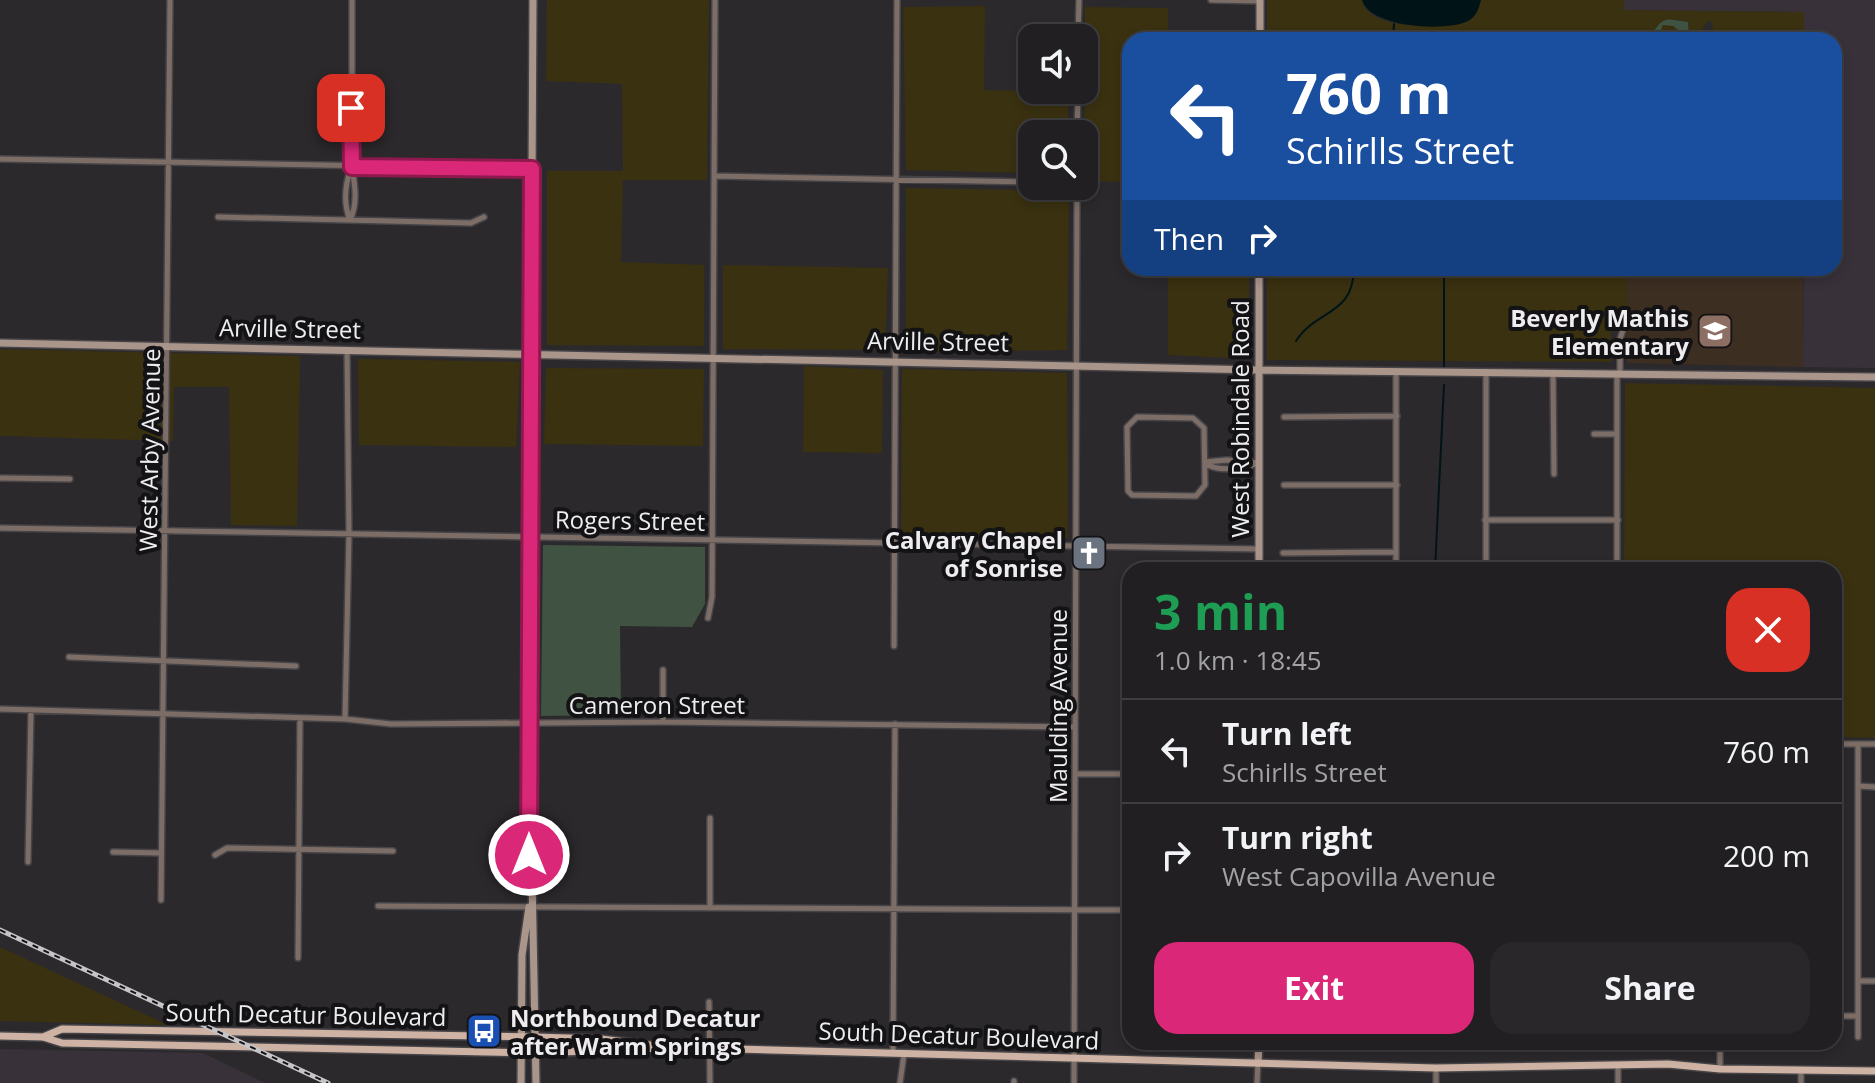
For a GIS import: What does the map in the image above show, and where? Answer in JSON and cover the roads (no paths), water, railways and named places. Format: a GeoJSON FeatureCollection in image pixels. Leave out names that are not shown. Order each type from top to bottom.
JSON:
{"type":"FeatureCollection","features":[{"type":"Feature","properties":{"kind":"main road","name":"South Decatur Boulevard"},"geometry":{"type":"LineString","coordinates":[[43,1037],[62,1029],[535,1037],[604,1039],[665,1047],[1073,1060],[1436,1068],[1668,1064],[1720,1069],[1875,1071]]}},
{"type":"Feature","properties":{"kind":"main road","name":"South Decatur Boulevard"},"geometry":{"type":"LineString","coordinates":[[0,1036],[43,1037],[62,1043],[520,1053],[594,1053],[665,1047]]}},
{"type":"Feature","properties":{"kind":"street","name":"West Arby Avenue"},"geometry":{"type":"LineString","coordinates":[[161,900],[169,347],[170,0]]}},
{"type":"Feature","properties":{"kind":"street"},"geometry":{"type":"LineString","coordinates":[[350,220],[346,210],[346,182],[352,167],[352,0]]}},
{"type":"Feature","properties":{"kind":"street"},"geometry":{"type":"LineString","coordinates":[[521,1083],[522,955],[530,905],[533,0]]}},
{"type":"Feature","properties":{"kind":"street"},"geometry":{"type":"LineString","coordinates":[[708,618],[712,597],[713,540],[715,0]]}},
{"type":"Feature","properties":{"kind":"street"},"geometry":{"type":"LineString","coordinates":[[894,646],[899,179],[897,0]]}},
{"type":"Feature","properties":{"kind":"street"},"geometry":{"type":"LineString","coordinates":[[1078,24],[1079,0]]}},
{"type":"Feature","properties":{"kind":"street"},"geometry":{"type":"LineString","coordinates":[[1211,0],[1260,1],[1260,32]]}},
{"type":"Feature","properties":{"kind":"street"},"geometry":{"type":"LineString","coordinates":[[0,159],[532,169]]}},
{"type":"Feature","properties":{"kind":"street"},"geometry":{"type":"LineString","coordinates":[[714,176],[1018,182]]}},
{"type":"Feature","properties":{"kind":"street","name":"Maulding Avenue"},"geometry":{"type":"LineString","coordinates":[[1074,1083],[1077,200]]}},
{"type":"Feature","properties":{"kind":"street"},"geometry":{"type":"LineString","coordinates":[[218,217],[471,223],[484,217]]}},
{"type":"Feature","properties":{"kind":"street","name":"West Robindale Road"},"geometry":{"type":"LineString","coordinates":[[1259,276],[1259,562]]}},
{"type":"Feature","properties":{"kind":"street"},"geometry":{"type":"LineString","coordinates":[[1617,562],[1618,374],[1620,339],[1626,321]]}},
{"type":"Feature","properties":{"kind":"street","name":"Arville Street"},"geometry":{"type":"LineString","coordinates":[[0,343],[1258,370],[1875,377]]}},
{"type":"Feature","properties":{"kind":"street"},"geometry":{"type":"LineString","coordinates":[[345,719],[349,534],[347,349]]}},
{"type":"Feature","properties":{"kind":"street"},"geometry":{"type":"LineString","coordinates":[[1396,371],[1396,562]]}},
{"type":"Feature","properties":{"kind":"street"},"geometry":{"type":"LineString","coordinates":[[1486,372],[1486,562]]}},
{"type":"Feature","properties":{"kind":"street"},"geometry":{"type":"LineString","coordinates":[[1553,373],[1554,474]]}},
{"type":"Feature","properties":{"kind":"street"},"geometry":{"type":"LineString","coordinates":[[1284,417],[1397,416]]}},
{"type":"Feature","properties":{"kind":"street"},"geometry":{"type":"LineString","coordinates":[[1205,462],[1205,485],[1196,496],[1132,495],[1126,484],[1127,427],[1137,417],[1193,418],[1204,428],[1205,462],[1210,467],[1231,468],[1259,463]]}},
{"type":"Feature","properties":{"kind":"street"},"geometry":{"type":"LineString","coordinates":[[1594,434],[1617,434]]}},
{"type":"Feature","properties":{"kind":"street"},"geometry":{"type":"LineString","coordinates":[[0,478],[70,479]]}},
{"type":"Feature","properties":{"kind":"street"},"geometry":{"type":"LineString","coordinates":[[1284,485],[1397,485]]}},
{"type":"Feature","properties":{"kind":"street"},"geometry":{"type":"LineString","coordinates":[[1485,520],[1618,520]]}},
{"type":"Feature","properties":{"kind":"street","name":"Rogers Street"},"geometry":{"type":"LineString","coordinates":[[0,528],[1259,549]]}},
{"type":"Feature","properties":{"kind":"street"},"geometry":{"type":"LineString","coordinates":[[1283,553],[1396,552]]}},
{"type":"Feature","properties":{"kind":"street"},"geometry":{"type":"LineString","coordinates":[[69,657],[296,666]]}},
{"type":"Feature","properties":{"kind":"street"},"geometry":{"type":"LineString","coordinates":[[663,670],[663,722]]}},
{"type":"Feature","properties":{"kind":"street","name":"Cameron Street"},"geometry":{"type":"LineString","coordinates":[[0,709],[345,719],[391,724],[663,722],[1075,727]]}},
{"type":"Feature","properties":{"kind":"street"},"geometry":{"type":"LineString","coordinates":[[28,862],[31,710]]}},
{"type":"Feature","properties":{"kind":"street"},"geometry":{"type":"LineString","coordinates":[[298,958],[300,718]]}},
{"type":"Feature","properties":{"kind":"street"},"geometry":{"type":"LineString","coordinates":[[893,1053],[895,724]]}},
{"type":"Feature","properties":{"kind":"street"},"geometry":{"type":"LineString","coordinates":[[1842,744],[1875,744]]}},
{"type":"Feature","properties":{"kind":"street"},"geometry":{"type":"LineString","coordinates":[[1858,744],[1858,1037]]}},
{"type":"Feature","properties":{"kind":"street"},"geometry":{"type":"LineString","coordinates":[[1075,774],[1122,774]]}},
{"type":"Feature","properties":{"kind":"street"},"geometry":{"type":"LineString","coordinates":[[1859,786],[1875,787]]}},
{"type":"Feature","properties":{"kind":"street"},"geometry":{"type":"LineString","coordinates":[[710,818],[710,905]]}},
{"type":"Feature","properties":{"kind":"street"},"geometry":{"type":"LineString","coordinates":[[215,855],[227,848],[393,851]]}},
{"type":"Feature","properties":{"kind":"street"},"geometry":{"type":"LineString","coordinates":[[113,852],[161,853]]}},
{"type":"Feature","properties":{"kind":"street"},"geometry":{"type":"LineString","coordinates":[[530,905],[534,921],[536,1083]]}},
{"type":"Feature","properties":{"kind":"street"},"geometry":{"type":"LineString","coordinates":[[378,906],[710,905],[1122,910]]}},
{"type":"Feature","properties":{"kind":"street"},"geometry":{"type":"LineString","coordinates":[[1859,981],[1875,981]]}},
{"type":"Feature","properties":{"kind":"street"},"geometry":{"type":"LineString","coordinates":[[709,1002],[710,1083]]}},
{"type":"Feature","properties":{"kind":"street"},"geometry":{"type":"LineString","coordinates":[[1842,1016],[1858,1016]]}},
{"type":"Feature","properties":{"kind":"street"},"geometry":{"type":"LineString","coordinates":[[1257,1083],[1259,1050]]}},
{"type":"Feature","properties":{"kind":"street"},"geometry":{"type":"LineString","coordinates":[[1720,1050],[1720,1069]]}},
{"type":"Feature","properties":{"kind":"street"},"geometry":{"type":"LineString","coordinates":[[900,1083],[904,1053]]}},
{"type":"Feature","properties":{"kind":"street"},"geometry":{"type":"LineString","coordinates":[[1618,1065],[1618,1083]]}},
{"type":"Feature","properties":{"kind":"street"},"geometry":{"type":"LineString","coordinates":[[1436,1068],[1436,1083]]}},
{"type":"Feature","properties":{"kind":"street"},"geometry":{"type":"LineString","coordinates":[[1801,1070],[1801,1083]]}},
{"type":"Feature","properties":{"kind":"waterway"},"geometry":{"type":"LineString","coordinates":[[1394,24],[1394,32]]}},
{"type":"Feature","properties":{"kind":"waterway"},"geometry":{"type":"LineString","coordinates":[[1296,341],[1304,330],[1341,304],[1353,276]]}},
{"type":"Feature","properties":{"kind":"waterway"},"geometry":{"type":"LineString","coordinates":[[1444,276],[1444,368]]}},
{"type":"Feature","properties":{"kind":"waterway"},"geometry":{"type":"LineString","coordinates":[[1435,562],[1444,385]]}},
{"type":"Feature","properties":{"kind":"railway"},"geometry":{"type":"LineString","coordinates":[[0,930],[328,1083]]}},
{"type":"Feature","properties":{"kind":"place","name":"Beverly Mathis Elementary"},"geometry":{"type":"Point","coordinates":[1715,331]}},
{"type":"Feature","properties":{"kind":"place","name":"Calvary Chapel of Sonrise"},"geometry":{"type":"Point","coordinates":[1089,553]}},
{"type":"Feature","properties":{"kind":"place","name":"Northbound Decatur after Warm Springs"},"geometry":{"type":"Point","coordinates":[484,1031]}}]}
